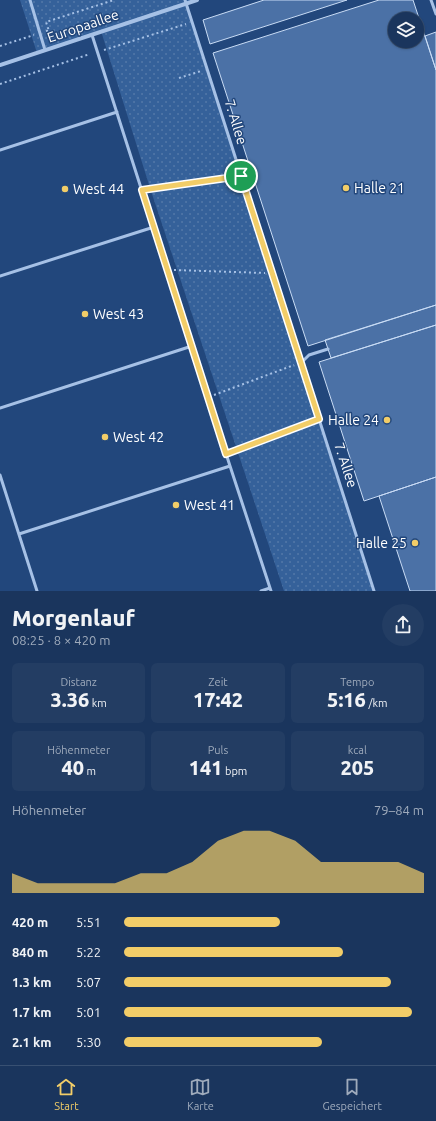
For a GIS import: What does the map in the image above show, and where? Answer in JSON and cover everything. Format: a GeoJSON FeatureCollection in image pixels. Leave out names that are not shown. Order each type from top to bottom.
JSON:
{"type":"FeatureCollection","features":[{"type":"Feature","properties":{"kind":"street","name":"Europaallee"},"geometry":{"type":"LineString","coordinates":[[0,65],[186,2],[197,0]]}},
{"type":"Feature","properties":{"kind":"lane"},"geometry":{"type":"LineString","coordinates":[[30,0],[45,50]]}},
{"type":"Feature","properties":{"kind":"lane"},"geometry":{"type":"LineString","coordinates":[[431,0],[436,14]]}},
{"type":"Feature","properties":{"kind":"lane","name":"7. Allee"},"geometry":{"type":"LineString","coordinates":[[186,2],[374,591]]}},
{"type":"Feature","properties":{"kind":"lane"},"geometry":{"type":"LineString","coordinates":[[92,35],[271,590],[261,591]]}},
{"type":"Feature","properties":{"kind":"lane"},"geometry":{"type":"LineString","coordinates":[[0,150],[117,112]]}},
{"type":"Feature","properties":{"kind":"lane"},"geometry":{"type":"LineString","coordinates":[[0,276],[154,227]]}},
{"type":"Feature","properties":{"kind":"lane"},"geometry":{"type":"LineString","coordinates":[[0,408],[192,346]]}},
{"type":"Feature","properties":{"kind":"lane"},"geometry":{"type":"LineString","coordinates":[[301,363],[309,355],[328,349]]}},
{"type":"Feature","properties":{"kind":"lane"},"geometry":{"type":"LineString","coordinates":[[19,534],[230,466]]}},
{"type":"Feature","properties":{"kind":"lane"},"geometry":{"type":"LineString","coordinates":[[0,475],[37,591]]}},
{"type":"Feature","properties":{"kind":"path"},"geometry":{"type":"LineString","coordinates":[[0,46],[49,31],[46,22],[114,0]]}},
{"type":"Feature","properties":{"kind":"path"},"geometry":{"type":"LineString","coordinates":[[179,78],[208,69]]}},
{"type":"Feature","properties":{"kind":"path"},"geometry":{"type":"LineString","coordinates":[[142,190],[241,176]]}},
{"type":"Feature","properties":{"kind":"path"},"geometry":{"type":"LineString","coordinates":[[168,270],[272,273]]}},
{"type":"Feature","properties":{"kind":"path"},"geometry":{"type":"LineString","coordinates":[[208,396],[301,363]]}},
{"type":"Feature","properties":{"kind":"path"},"geometry":{"type":"LineString","coordinates":[[226,454],[319,419]]}},
{"type":"Feature","properties":{"kind":"shaded area"},"geometry":{"type":"Polygon","coordinates":[[[20,0],[197,0],[187,3],[374,591],[284,591],[150,188],[101,31],[37,53],[20,0]]]}},
{"type":"Feature","properties":{"kind":"building"},"geometry":{"type":"Polygon","coordinates":[[[264,0],[347,0],[210,44],[203,20],[264,0]]]}},
{"type":"Feature","properties":{"kind":"building","name":"Halle 21"},"geometry":{"type":"Polygon","coordinates":[[[379,0],[413,0],[417,12],[388,12],[388,48],[424,48],[424,33],[436,70],[436,305],[308,346],[213,53],[379,0]]]}},
{"type":"Feature","properties":{"kind":"building"},"geometry":{"type":"Polygon","coordinates":[[[436,32],[436,70],[425,36],[436,32]]]}},
{"type":"Feature","properties":{"kind":"building"},"geometry":{"type":"Polygon","coordinates":[[[436,305],[436,325],[331,358],[325,340],[436,305]]]}},
{"type":"Feature","properties":{"kind":"building","name":"Halle 24"},"geometry":{"type":"Polygon","coordinates":[[[436,325],[436,477],[364,501],[319,362],[436,325]]]}},
{"type":"Feature","properties":{"kind":"building","name":"Halle 25"},"geometry":{"type":"Polygon","coordinates":[[[436,477],[436,591],[410,591],[379,496],[436,477]]]}},
{"type":"Feature","properties":{"kind":"place","name":"Halle 21"},"geometry":{"type":"Point","coordinates":[346,188]}},
{"type":"Feature","properties":{"kind":"place","name":"West 44"},"geometry":{"type":"Point","coordinates":[65,189]}},
{"type":"Feature","properties":{"kind":"place","name":"West 43"},"geometry":{"type":"Point","coordinates":[85,314]}},
{"type":"Feature","properties":{"kind":"place","name":"Halle 24"},"geometry":{"type":"Point","coordinates":[387,420]}},
{"type":"Feature","properties":{"kind":"place","name":"West 42"},"geometry":{"type":"Point","coordinates":[105,437]}},
{"type":"Feature","properties":{"kind":"place","name":"West 41"},"geometry":{"type":"Point","coordinates":[176,505]}},
{"type":"Feature","properties":{"kind":"place","name":"Halle 25"},"geometry":{"type":"Point","coordinates":[415,543]}},
{"type":"Feature","properties":{"kind":"route"},"geometry":{"type":"LineString","coordinates":[[241,176],[319,419],[226,454],[142,190],[241,176]]}}]}
